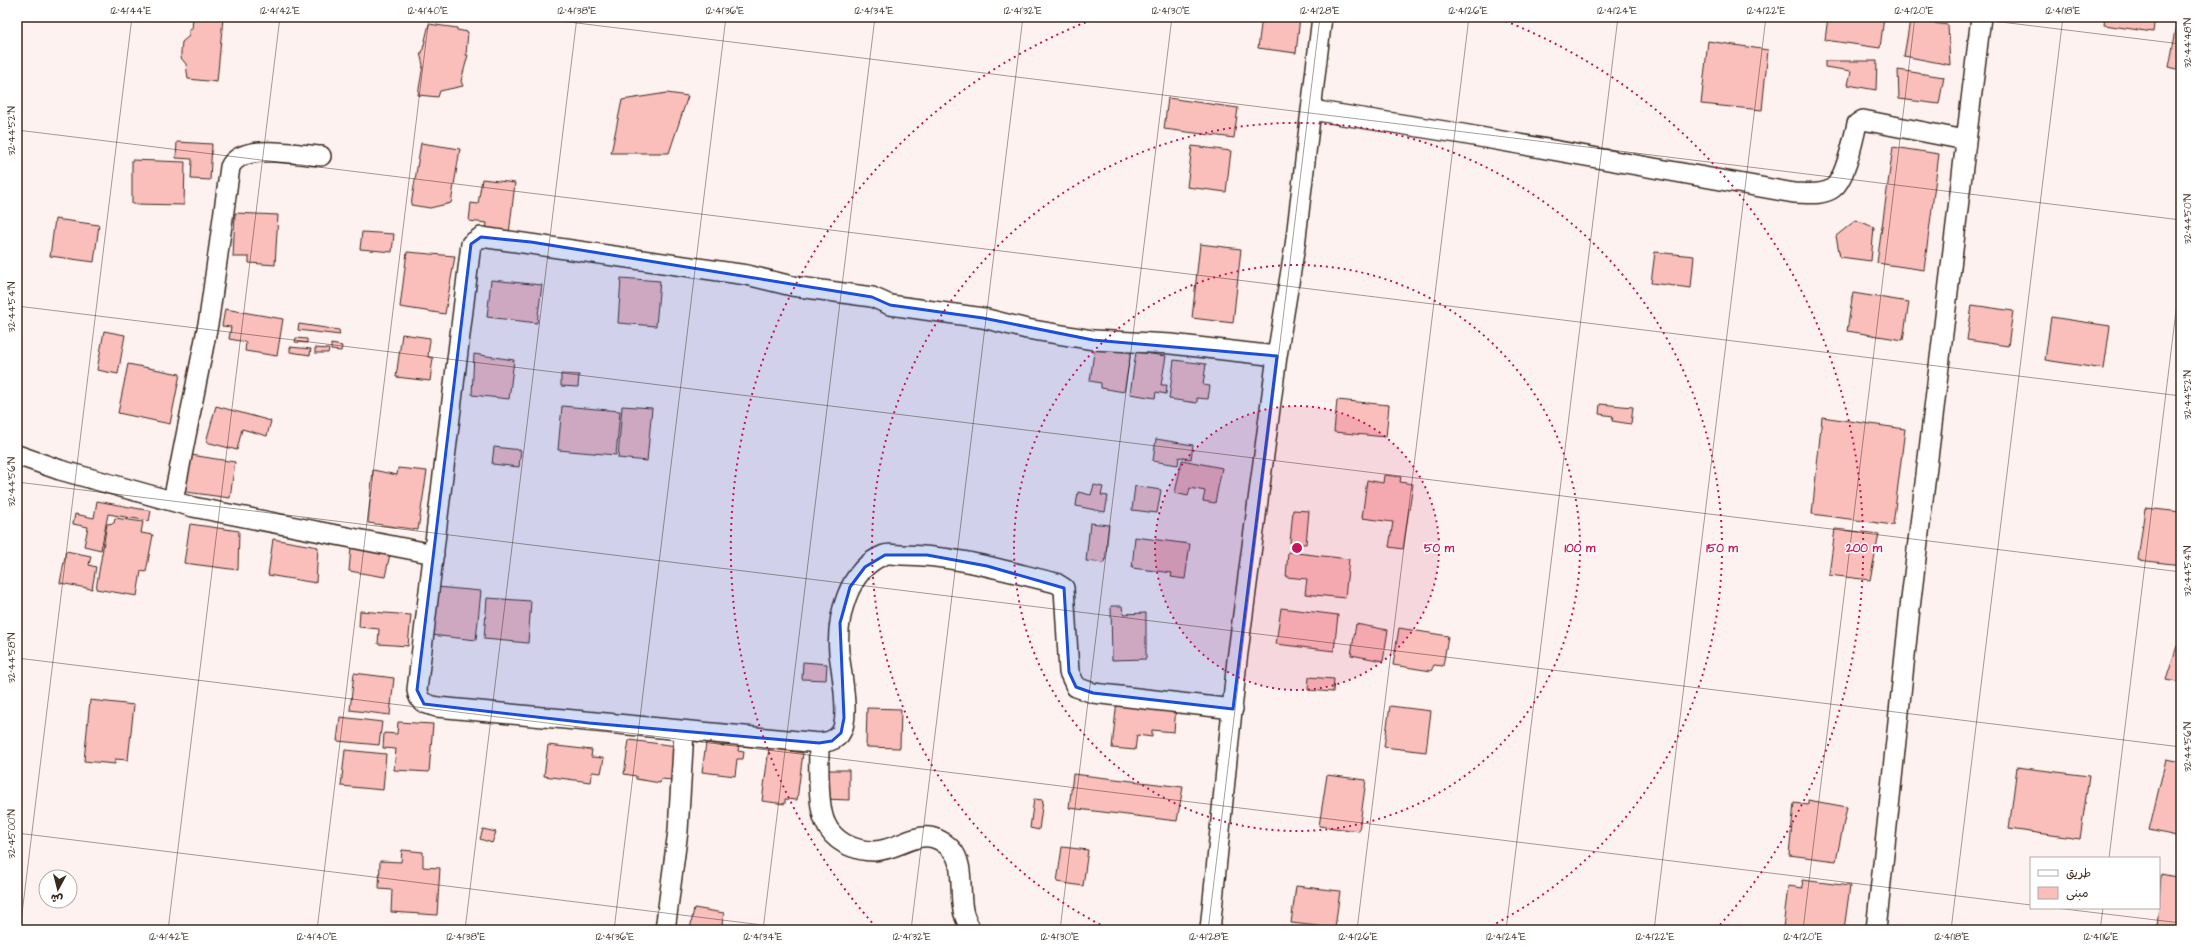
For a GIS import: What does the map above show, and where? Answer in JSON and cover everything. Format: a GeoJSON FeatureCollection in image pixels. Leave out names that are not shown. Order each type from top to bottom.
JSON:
{"type":"FeatureCollection","features":[{"type":"Feature","properties":{"kind":"street"},"geometry":{"type":"LineString","coordinates":[[1210,930],[1233,709],[1277,356],[1295,246],[1322,17]]}},
{"type":"Feature","properties":{"kind":"street"},"geometry":{"type":"LineString","coordinates":[[1876,930],[1909,616],[1965,140],[1981,17]]}},
{"type":"Feature","properties":{"kind":"street"},"geometry":{"type":"LineString","coordinates":[[1311,110],[1457,133],[1794,193],[1820,193],[1834,188],[1843,173],[1857,124],[1863,120],[1965,140]]}},
{"type":"Feature","properties":{"kind":"street"},"geometry":{"type":"LineString","coordinates":[[173,501],[210,319],[230,167],[234,160],[240,156],[257,152],[321,156]]}},
{"type":"Feature","properties":{"kind":"street"},"geometry":{"type":"LineString","coordinates":[[1233,709],[1093,693],[1076,686],[1069,672],[1064,588],[1056,583],[987,566],[927,555],[885,554],[865,567],[850,587],[840,623],[839,652],[845,693],[844,718],[841,733],[832,741],[819,743],[436,707],[424,704],[418,699],[417,690],[471,244],[481,236],[747,275],[792,286],[872,297],[890,305],[983,318],[1027,329],[1093,340],[1171,344],[1277,356]]}},
{"type":"Feature","properties":{"kind":"street"},"geometry":{"type":"LineString","coordinates":[[17,455],[60,470],[173,501],[434,554]]}},
{"type":"Feature","properties":{"kind":"street"},"geometry":{"type":"LineString","coordinates":[[665,930],[678,831],[684,731]]}},
{"type":"Feature","properties":{"kind":"street"},"geometry":{"type":"LineString","coordinates":[[819,743],[821,793],[825,822],[836,839],[856,850],[876,851],[916,837],[929,836],[944,843],[952,850],[958,860],[963,911],[971,930]]}},
{"type":"Feature","properties":{"kind":"highlighted area"},"geometry":{"type":"Polygon","coordinates":[[[481,237],[531,242],[872,297],[890,305],[983,318],[1093,340],[1277,356],[1233,709],[1093,693],[1076,687],[1069,672],[1064,588],[987,566],[927,555],[885,555],[865,567],[850,587],[840,623],[844,718],[841,733],[832,741],[819,743],[589,723],[424,704],[417,690],[471,244],[481,237]]]}},
{"type":"Feature","properties":{"kind":"building"},"geometry":{"type":"Polygon","coordinates":[[[193,17],[223,18],[217,82],[188,79],[186,64],[181,58],[181,52],[182,42],[189,36],[189,30],[192,29],[193,17]]]}},
{"type":"Feature","properties":{"kind":"building"},"geometry":{"type":"Polygon","coordinates":[[[1262,17],[1288,19],[1288,17],[1300,17],[1296,53],[1258,48],[1262,17]]]}},
{"type":"Feature","properties":{"kind":"building"},"geometry":{"type":"Polygon","coordinates":[[[1828,17],[1884,17],[1880,48],[1825,40],[1828,17]]]}},
{"type":"Feature","properties":{"kind":"building"},"geometry":{"type":"Polygon","coordinates":[[[2105,17],[2155,17],[2153,32],[2104,25],[2105,17]]]}},
{"type":"Feature","properties":{"kind":"building"},"geometry":{"type":"Polygon","coordinates":[[[1910,20],[1948,25],[1950,65],[1904,56],[1910,20]]]}},
{"type":"Feature","properties":{"kind":"building"},"geometry":{"type":"Polygon","coordinates":[[[429,24],[457,28],[457,30],[468,32],[466,55],[468,55],[461,81],[463,86],[440,91],[438,97],[418,95],[423,65],[420,53],[422,53],[429,24]]]}},
{"type":"Feature","properties":{"kind":"building"},"geometry":{"type":"Polygon","coordinates":[[[2177,25],[2181,25],[2181,70],[2169,67],[2177,25]]]}},
{"type":"Feature","properties":{"kind":"building"},"geometry":{"type":"Polygon","coordinates":[[[1708,41],[1768,50],[1762,110],[1701,104],[1708,41]]]}},
{"type":"Feature","properties":{"kind":"building"},"geometry":{"type":"Polygon","coordinates":[[[1825,61],[1877,61],[1876,90],[1848,85],[1851,71],[1825,67],[1825,61]]]}},
{"type":"Feature","properties":{"kind":"building"},"geometry":{"type":"Polygon","coordinates":[[[1898,70],[1944,77],[1939,104],[1899,99],[1898,70]]]}},
{"type":"Feature","properties":{"kind":"building"},"geometry":{"type":"Polygon","coordinates":[[[667,93],[688,96],[669,153],[611,153],[622,100],[667,93]]]}},
{"type":"Feature","properties":{"kind":"building"},"geometry":{"type":"Polygon","coordinates":[[[1168,98],[1238,108],[1234,138],[1164,129],[1168,98]]]}},
{"type":"Feature","properties":{"kind":"building"},"geometry":{"type":"Polygon","coordinates":[[[177,142],[212,144],[210,180],[191,179],[192,159],[176,158],[177,142]]]}},
{"type":"Feature","properties":{"kind":"building"},"geometry":{"type":"Polygon","coordinates":[[[421,143],[460,149],[451,203],[430,208],[411,205],[421,143]]]}},
{"type":"Feature","properties":{"kind":"building"},"geometry":{"type":"Polygon","coordinates":[[[1192,146],[1231,151],[1226,192],[1187,187],[1192,146]]]}},
{"type":"Feature","properties":{"kind":"building"},"geometry":{"type":"Polygon","coordinates":[[[1893,147],[1939,154],[1924,270],[1877,263],[1893,147]]]}},
{"type":"Feature","properties":{"kind":"building"},"geometry":{"type":"Polygon","coordinates":[[[132,160],[185,162],[184,205],[132,204],[132,160]]]}},
{"type":"Feature","properties":{"kind":"building"},"geometry":{"type":"Polygon","coordinates":[[[482,179],[515,183],[509,234],[486,231],[487,223],[469,221],[471,203],[478,204],[482,179]]]}},
{"type":"Feature","properties":{"kind":"building"},"geometry":{"type":"Polygon","coordinates":[[[235,213],[278,215],[275,265],[249,263],[249,257],[233,257],[235,213]]]}},
{"type":"Feature","properties":{"kind":"building"},"geometry":{"type":"Polygon","coordinates":[[[55,219],[99,225],[94,262],[50,256],[55,219]]]}},
{"type":"Feature","properties":{"kind":"building"},"geometry":{"type":"Polygon","coordinates":[[[1856,220],[1874,227],[1871,261],[1840,257],[1836,236],[1856,220]]]}},
{"type":"Feature","properties":{"kind":"building"},"geometry":{"type":"Polygon","coordinates":[[[362,232],[394,234],[392,252],[360,249],[362,232]]]}},
{"type":"Feature","properties":{"kind":"building"},"geometry":{"type":"Polygon","coordinates":[[[1200,244],[1241,249],[1233,323],[1192,318],[1200,244]]]}},
{"type":"Feature","properties":{"kind":"building"},"geometry":{"type":"Polygon","coordinates":[[[407,252],[455,256],[445,314],[400,307],[407,252]]]}},
{"type":"Feature","properties":{"kind":"building"},"geometry":{"type":"Polygon","coordinates":[[[1655,252],[1694,256],[1691,288],[1651,283],[1655,252]]]}},
{"type":"Feature","properties":{"kind":"building"},"geometry":{"type":"Polygon","coordinates":[[[621,278],[660,281],[656,326],[618,323],[621,278]]]}},
{"type":"Feature","properties":{"kind":"building"},"geometry":{"type":"Polygon","coordinates":[[[491,280],[542,285],[537,323],[487,317],[491,280]]]}},
{"type":"Feature","properties":{"kind":"building"},"geometry":{"type":"Polygon","coordinates":[[[1853,293],[1909,302],[1903,340],[1847,331],[1853,293]]]}},
{"type":"Feature","properties":{"kind":"building"},"geometry":{"type":"Polygon","coordinates":[[[1972,305],[2013,311],[2008,346],[1967,340],[1972,305]]]}},
{"type":"Feature","properties":{"kind":"building"},"geometry":{"type":"Polygon","coordinates":[[[225,309],[283,319],[277,356],[245,351],[246,342],[229,339],[231,327],[222,326],[225,309]]]}},
{"type":"Feature","properties":{"kind":"building"},"geometry":{"type":"Polygon","coordinates":[[[2051,317],[2110,326],[2104,369],[2045,360],[2051,317]]]}},
{"type":"Feature","properties":{"kind":"building"},"geometry":{"type":"Polygon","coordinates":[[[299,324],[339,330],[340,335],[298,330],[299,324]]]}},
{"type":"Feature","properties":{"kind":"building"},"geometry":{"type":"Polygon","coordinates":[[[104,331],[125,335],[118,374],[97,370],[104,331]]]}},
{"type":"Feature","properties":{"kind":"building"},"geometry":{"type":"Polygon","coordinates":[[[402,334],[430,338],[428,357],[433,358],[430,381],[396,377],[402,334]]]}},
{"type":"Feature","properties":{"kind":"building"},"geometry":{"type":"Polygon","coordinates":[[[296,338],[307,339],[307,343],[295,342],[296,338]]]}},
{"type":"Feature","properties":{"kind":"building"},"geometry":{"type":"Polygon","coordinates":[[[331,344],[342,346],[341,351],[331,350],[331,344]]]}},
{"type":"Feature","properties":{"kind":"building"},"geometry":{"type":"Polygon","coordinates":[[[1095,345],[1131,351],[1124,392],[1101,388],[1101,383],[1090,381],[1095,345]]]}},
{"type":"Feature","properties":{"kind":"building"},"geometry":{"type":"Polygon","coordinates":[[[290,347],[311,349],[310,355],[290,352],[290,347]]]}},
{"type":"Feature","properties":{"kind":"building"},"geometry":{"type":"Polygon","coordinates":[[[315,348],[329,349],[328,353],[315,353],[315,348]]]}},
{"type":"Feature","properties":{"kind":"building"},"geometry":{"type":"Polygon","coordinates":[[[1136,352],[1166,356],[1161,385],[1167,385],[1166,394],[1156,392],[1155,398],[1130,394],[1136,352]]]}},
{"type":"Feature","properties":{"kind":"building"},"geometry":{"type":"Polygon","coordinates":[[[474,354],[514,360],[509,399],[472,395],[474,354]]]}},
{"type":"Feature","properties":{"kind":"building"},"geometry":{"type":"Polygon","coordinates":[[[1174,360],[1206,364],[1203,385],[1210,386],[1208,399],[1197,398],[1197,403],[1169,399],[1174,360]]]}},
{"type":"Feature","properties":{"kind":"building"},"geometry":{"type":"Polygon","coordinates":[[[128,364],[180,374],[170,424],[118,413],[128,364]]]}},
{"type":"Feature","properties":{"kind":"building"},"geometry":{"type":"Polygon","coordinates":[[[561,374],[579,375],[578,387],[561,386],[561,374]]]}},
{"type":"Feature","properties":{"kind":"building"},"geometry":{"type":"Polygon","coordinates":[[[1337,400],[1389,405],[1386,437],[1334,432],[1337,400]]]}},
{"type":"Feature","properties":{"kind":"building"},"geometry":{"type":"Polygon","coordinates":[[[1600,404],[1633,407],[1631,424],[1612,421],[1613,416],[1599,414],[1600,404]]]}},
{"type":"Feature","properties":{"kind":"building"},"geometry":{"type":"Polygon","coordinates":[[[216,406],[271,421],[267,436],[242,429],[237,450],[206,442],[216,406]]]}},
{"type":"Feature","properties":{"kind":"building"},"geometry":{"type":"Polygon","coordinates":[[[562,406],[620,411],[616,455],[558,450],[562,406]]]}},
{"type":"Feature","properties":{"kind":"building"},"geometry":{"type":"Polygon","coordinates":[[[622,406],[652,408],[647,461],[618,458],[622,406]]]}},
{"type":"Feature","properties":{"kind":"building"},"geometry":{"type":"Polygon","coordinates":[[[1822,417],[1905,429],[1893,525],[1812,514],[1822,417]]]}},
{"type":"Feature","properties":{"kind":"building"},"geometry":{"type":"Polygon","coordinates":[[[1156,439],[1193,445],[1191,459],[1179,457],[1178,465],[1153,461],[1156,439]]]}},
{"type":"Feature","properties":{"kind":"building"},"geometry":{"type":"Polygon","coordinates":[[[494,447],[521,450],[519,467],[492,464],[494,447]]]}},
{"type":"Feature","properties":{"kind":"building"},"geometry":{"type":"Polygon","coordinates":[[[185,454],[235,462],[230,498],[179,491],[185,454]]]}},
{"type":"Feature","properties":{"kind":"building"},"geometry":{"type":"Polygon","coordinates":[[[1182,460],[1222,468],[1215,503],[1203,501],[1205,491],[1190,488],[1188,496],[1175,493],[1182,460]]]}},
{"type":"Feature","properties":{"kind":"building"},"geometry":{"type":"Polygon","coordinates":[[[398,468],[427,471],[418,530],[368,523],[373,470],[397,475],[398,468]]]}},
{"type":"Feature","properties":{"kind":"building"},"geometry":{"type":"Polygon","coordinates":[[[1384,475],[1401,477],[1400,482],[1413,484],[1403,549],[1389,547],[1393,522],[1362,518],[1367,480],[1383,483],[1384,475]]]}},
{"type":"Feature","properties":{"kind":"building"},"geometry":{"type":"Polygon","coordinates":[[[1094,485],[1103,487],[1101,495],[1108,496],[1105,512],[1076,506],[1078,492],[1091,495],[1094,485]]]}},
{"type":"Feature","properties":{"kind":"building"},"geometry":{"type":"Polygon","coordinates":[[[1135,486],[1161,490],[1157,513],[1132,510],[1135,486]]]}},
{"type":"Feature","properties":{"kind":"building"},"geometry":{"type":"Polygon","coordinates":[[[97,501],[151,511],[149,521],[108,514],[101,550],[84,546],[88,527],[73,524],[75,514],[94,518],[97,501]]]}},
{"type":"Feature","properties":{"kind":"building"},"geometry":{"type":"Polygon","coordinates":[[[2145,508],[2181,512],[2181,565],[2138,560],[2145,508]]]}},
{"type":"Feature","properties":{"kind":"building"},"geometry":{"type":"Polygon","coordinates":[[[1293,510],[1309,511],[1306,544],[1290,543],[1293,510]]]}},
{"type":"Feature","properties":{"kind":"building"},"geometry":{"type":"Polygon","coordinates":[[[115,518],[143,522],[141,533],[153,535],[146,572],[141,571],[137,596],[96,589],[107,524],[114,523],[115,518]]]}},
{"type":"Feature","properties":{"kind":"building"},"geometry":{"type":"Polygon","coordinates":[[[1090,523],[1109,525],[1105,563],[1086,561],[1090,523]]]}},
{"type":"Feature","properties":{"kind":"building"},"geometry":{"type":"Polygon","coordinates":[[[190,524],[239,531],[238,570],[184,563],[190,524]]]}},
{"type":"Feature","properties":{"kind":"building"},"geometry":{"type":"Polygon","coordinates":[[[1835,529],[1879,534],[1870,580],[1829,575],[1835,529]]]}},
{"type":"Feature","properties":{"kind":"building"},"geometry":{"type":"Polygon","coordinates":[[[1135,537],[1190,544],[1185,579],[1171,577],[1172,573],[1132,568],[1135,537]]]}},
{"type":"Feature","properties":{"kind":"building"},"geometry":{"type":"Polygon","coordinates":[[[273,539],[318,547],[316,583],[268,575],[273,539]]]}},
{"type":"Feature","properties":{"kind":"building"},"geometry":{"type":"Polygon","coordinates":[[[351,548],[390,554],[385,577],[349,571],[351,548]]]}},
{"type":"Feature","properties":{"kind":"building"},"geometry":{"type":"Polygon","coordinates":[[[66,551],[91,556],[89,565],[96,567],[92,589],[60,583],[66,551]]]}},
{"type":"Feature","properties":{"kind":"building"},"geometry":{"type":"Polygon","coordinates":[[[1288,552],[1349,559],[1345,598],[1305,594],[1307,579],[1286,577],[1288,552]]]}},
{"type":"Feature","properties":{"kind":"building"},"geometry":{"type":"Polygon","coordinates":[[[436,587],[481,591],[476,640],[431,635],[436,587]]]}},
{"type":"Feature","properties":{"kind":"building"},"geometry":{"type":"Polygon","coordinates":[[[487,598],[531,601],[528,643],[484,639],[487,598]]]}},
{"type":"Feature","properties":{"kind":"building"},"geometry":{"type":"Polygon","coordinates":[[[1111,606],[1122,606],[1123,614],[1146,613],[1146,659],[1112,660],[1111,606]]]}},
{"type":"Feature","properties":{"kind":"building"},"geometry":{"type":"Polygon","coordinates":[[[1281,608],[1338,615],[1334,651],[1276,644],[1281,608]]]}},
{"type":"Feature","properties":{"kind":"building"},"geometry":{"type":"Polygon","coordinates":[[[360,611],[411,615],[408,646],[378,644],[379,629],[359,627],[360,611]]]}},
{"type":"Feature","properties":{"kind":"building"},"geometry":{"type":"Polygon","coordinates":[[[1356,624],[1388,630],[1383,661],[1351,655],[1356,624]]]}},
{"type":"Feature","properties":{"kind":"building"},"geometry":{"type":"Polygon","coordinates":[[[1399,628],[1448,636],[1443,666],[1434,665],[1431,671],[1393,665],[1399,628]]]}},
{"type":"Feature","properties":{"kind":"building"},"geometry":{"type":"Polygon","coordinates":[[[2177,646],[2181,647],[2181,683],[2166,680],[2177,646]]]}},
{"type":"Feature","properties":{"kind":"building"},"geometry":{"type":"Polygon","coordinates":[[[803,662],[827,664],[826,680],[802,679],[803,662]]]}},
{"type":"Feature","properties":{"kind":"building"},"geometry":{"type":"Polygon","coordinates":[[[354,673],[394,678],[390,715],[350,710],[354,673]]]}},
{"type":"Feature","properties":{"kind":"building"},"geometry":{"type":"Polygon","coordinates":[[[1309,677],[1334,679],[1333,692],[1308,690],[1309,677]]]}},
{"type":"Feature","properties":{"kind":"building"},"geometry":{"type":"Polygon","coordinates":[[[90,700],[134,705],[128,760],[115,759],[115,764],[84,761],[90,700]]]}},
{"type":"Feature","properties":{"kind":"building"},"geometry":{"type":"Polygon","coordinates":[[[1117,700],[1176,706],[1174,732],[1152,730],[1152,737],[1137,735],[1135,750],[1112,748],[1117,700]]]}},
{"type":"Feature","properties":{"kind":"building"},"geometry":{"type":"Polygon","coordinates":[[[1390,706],[1431,711],[1426,752],[1384,747],[1390,706]]]}},
{"type":"Feature","properties":{"kind":"building"},"geometry":{"type":"Polygon","coordinates":[[[867,708],[901,709],[900,748],[866,747],[867,708]]]}},
{"type":"Feature","properties":{"kind":"building"},"geometry":{"type":"Polygon","coordinates":[[[340,717],[382,722],[379,745],[337,741],[340,717]]]}},
{"type":"Feature","properties":{"kind":"building"},"geometry":{"type":"Polygon","coordinates":[[[398,722],[433,724],[429,772],[394,770],[396,749],[383,748],[384,733],[397,734],[398,722]]]}},
{"type":"Feature","properties":{"kind":"building"},"geometry":{"type":"Polygon","coordinates":[[[629,740],[677,746],[673,780],[661,779],[660,783],[636,779],[636,776],[624,774],[629,740]]]}},
{"type":"Feature","properties":{"kind":"building"},"geometry":{"type":"Polygon","coordinates":[[[724,740],[739,742],[738,751],[744,752],[743,759],[737,759],[735,776],[702,772],[706,743],[724,746],[724,740]]]}},
{"type":"Feature","properties":{"kind":"building"},"geometry":{"type":"Polygon","coordinates":[[[548,745],[592,750],[591,757],[604,758],[601,773],[592,772],[590,782],[544,776],[548,745]]]}},
{"type":"Feature","properties":{"kind":"building"},"geometry":{"type":"Polygon","coordinates":[[[769,748],[803,753],[797,800],[785,799],[785,804],[762,801],[769,748]]]}},
{"type":"Feature","properties":{"kind":"building"},"geometry":{"type":"Polygon","coordinates":[[[345,750],[386,754],[383,790],[341,786],[345,750]]]}},
{"type":"Feature","properties":{"kind":"building"},"geometry":{"type":"Polygon","coordinates":[[[2166,759],[2181,762],[2181,837],[2149,830],[2166,759]]]}},
{"type":"Feature","properties":{"kind":"building"},"geometry":{"type":"Polygon","coordinates":[[[2017,767],[2089,776],[2080,839],[2009,829],[2017,767]]]}},
{"type":"Feature","properties":{"kind":"building"},"geometry":{"type":"Polygon","coordinates":[[[824,770],[849,770],[849,800],[824,799],[824,770]]]}},
{"type":"Feature","properties":{"kind":"building"},"geometry":{"type":"Polygon","coordinates":[[[1073,774],[1183,787],[1177,821],[1069,808],[1073,774]]]}},
{"type":"Feature","properties":{"kind":"building"},"geometry":{"type":"Polygon","coordinates":[[[1327,775],[1366,780],[1359,831],[1319,826],[1327,775]]]}},
{"type":"Feature","properties":{"kind":"building"},"geometry":{"type":"Polygon","coordinates":[[[1034,799],[1043,800],[1039,830],[1030,828],[1034,799]]]}},
{"type":"Feature","properties":{"kind":"building"},"geometry":{"type":"Polygon","coordinates":[[[1808,800],[1847,807],[1836,861],[1789,855],[1794,803],[1808,805],[1808,800]]]}},
{"type":"Feature","properties":{"kind":"building"},"geometry":{"type":"Polygon","coordinates":[[[483,829],[496,832],[492,843],[480,839],[483,829]]]}},
{"type":"Feature","properties":{"kind":"building"},"geometry":{"type":"Polygon","coordinates":[[[1062,847],[1088,850],[1083,886],[1057,882],[1062,847]]]}},
{"type":"Feature","properties":{"kind":"building"},"geometry":{"type":"Polygon","coordinates":[[[402,850],[423,852],[423,867],[440,868],[437,915],[391,912],[392,890],[379,889],[380,861],[401,862],[402,850]]]}},
{"type":"Feature","properties":{"kind":"building"},"geometry":{"type":"Polygon","coordinates":[[[2161,874],[2181,878],[2181,930],[2157,930],[2158,909],[2160,909],[2161,874]]]}},
{"type":"Feature","properties":{"kind":"building"},"geometry":{"type":"Polygon","coordinates":[[[1802,880],[1850,886],[1844,930],[1783,928],[1788,886],[1803,888],[1802,880]]]}},
{"type":"Feature","properties":{"kind":"building"},"geometry":{"type":"Polygon","coordinates":[[[1296,886],[1340,891],[1335,928],[1291,923],[1296,886]]]}},
{"type":"Feature","properties":{"kind":"building"},"geometry":{"type":"Polygon","coordinates":[[[694,908],[724,913],[721,930],[690,930],[694,908]]]}}]}
